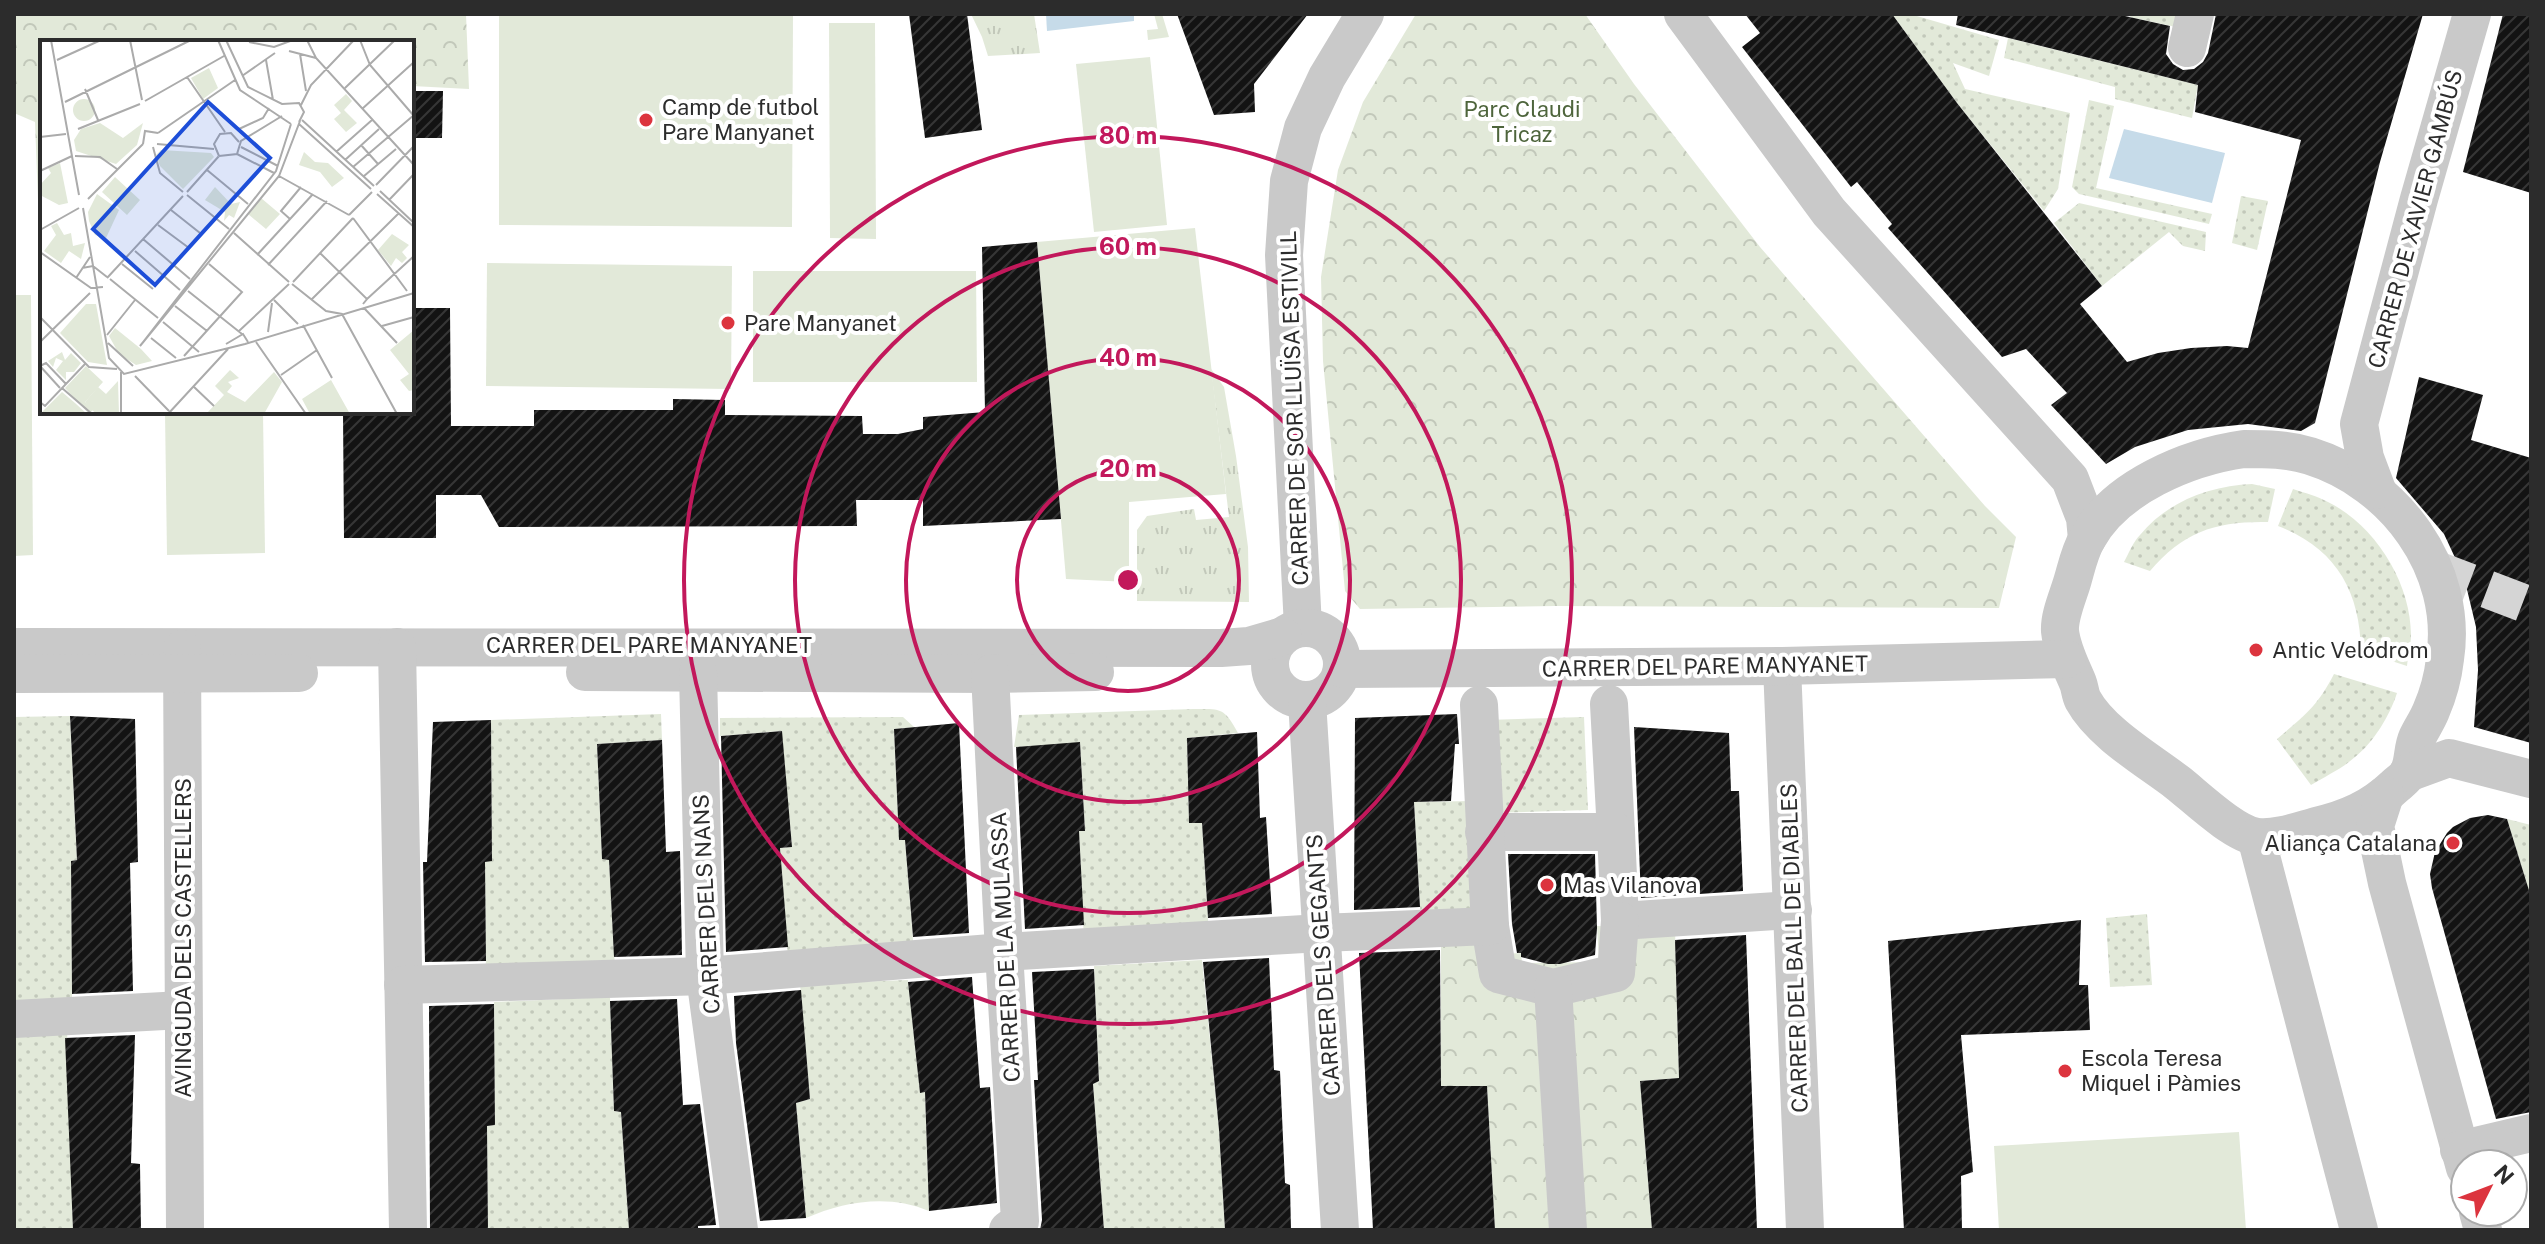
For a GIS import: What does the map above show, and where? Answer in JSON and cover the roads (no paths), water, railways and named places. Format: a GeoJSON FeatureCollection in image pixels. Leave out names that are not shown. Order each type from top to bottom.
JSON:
{"type":"FeatureCollection","features":[{"type":"Feature","properties":{"kind":"street","name":"CARRER DE SOR LLUÏSA ESTIVILL"},"geometry":{"type":"LineString","coordinates":[[1285,643],[1284,255],[1289,181],[1303,128],[1327,77],[1365,14]]}},
{"type":"Feature","properties":{"kind":"street"},"geometry":{"type":"LineString","coordinates":[[1683,14],[1829,212],[2070,479],[2085,518],[2087,539]]}},
{"type":"Feature","properties":{"kind":"street","name":"CARRER DE XAVIER GAMBÚS"},"geometry":{"type":"LineString","coordinates":[[2377,490],[2365,458],[2359,424],[2472,14]]}},
{"type":"Feature","properties":{"kind":"street"},"geometry":{"type":"LineString","coordinates":[[2309,456],[2337,446],[2359,424]]}},
{"type":"Feature","properties":{"kind":"street"},"geometry":{"type":"LineString","coordinates":[[2459,1148],[2375,826],[2397,784],[2416,739],[2430,714],[2446,657],[2447,627],[2443,598],[2420,540],[2401,513],[2377,490],[2349,472],[2309,456],[2266,449],[2223,452],[2181,465],[2136,488],[2098,522],[2087,539],[2060,629],[2082,699],[2123,742],[2224,821],[2256,837],[2282,835],[2349,818],[2397,784],[2449,758],[2531,779]]}},
{"type":"Feature","properties":{"kind":"street"},"geometry":{"type":"LineString","coordinates":[[2070,479],[2110,489],[2136,488]]}},
{"type":"Feature","properties":{"kind":"street"},"geometry":{"type":"LineString","coordinates":[[1314,628],[1333,639],[1343,658],[1343,669],[1335,688],[1327,695],[1307,701],[1295,699],[1277,686],[1285,643],[1314,628]]}},
{"type":"Feature","properties":{"kind":"street","name":"CARRER DEL PARE MANYANET"},"geometry":{"type":"LineString","coordinates":[[14,674],[181,660],[397,659],[768,644],[1221,648],[1285,643]]}},
{"type":"Feature","properties":{"kind":"street","name":"CARRER DEL PARE MANYANET"},"geometry":{"type":"LineString","coordinates":[[397,659],[698,672],[990,674],[1221,670],[1285,643]]}},
{"type":"Feature","properties":{"kind":"street","name":"CARRER DEL PARE MANYANET"},"geometry":{"type":"LineString","coordinates":[[14,647],[181,660]]}},
{"type":"Feature","properties":{"kind":"street"},"geometry":{"type":"LineString","coordinates":[[397,659],[408,1230]]}},
{"type":"Feature","properties":{"kind":"street","name":"CARRER DEL PARE MANYANET"},"geometry":{"type":"LineString","coordinates":[[1343,669],[1782,666],[2067,659]]}},
{"type":"Feature","properties":{"kind":"street","name":"AVINGUDA DELS CASTELLERS"},"geometry":{"type":"LineString","coordinates":[[181,660],[185,1230]]}},
{"type":"Feature","properties":{"kind":"street","name":"CARRER DEL BALL DE DIABLES"},"geometry":{"type":"LineString","coordinates":[[1782,666],[1805,1230]]}},
{"type":"Feature","properties":{"kind":"street","name":"CARRER DELS NANS"},"geometry":{"type":"LineString","coordinates":[[698,672],[705,976],[739,1230]]}},
{"type":"Feature","properties":{"kind":"street","name":"CARRER DE LA MULASSA"},"geometry":{"type":"LineString","coordinates":[[990,674],[1014,1225]]}},
{"type":"Feature","properties":{"kind":"street","name":"CARRER DELS GEGANTS"},"geometry":{"type":"LineString","coordinates":[[1307,701],[1340,1230]]}},
{"type":"Feature","properties":{"kind":"street"},"geometry":{"type":"LineString","coordinates":[[1479,705],[1490,926],[1498,974],[1553,988],[1616,973],[1620,921],[1609,704]]}},
{"type":"Feature","properties":{"kind":"street"},"geometry":{"type":"LineString","coordinates":[[1484,832],[1616,832]]}},
{"type":"Feature","properties":{"kind":"street"},"geometry":{"type":"LineString","coordinates":[[2256,837],[2359,1230]]}},
{"type":"Feature","properties":{"kind":"street"},"geometry":{"type":"LineString","coordinates":[[1620,921],[1793,910]]}},
{"type":"Feature","properties":{"kind":"street"},"geometry":{"type":"LineString","coordinates":[[403,985],[705,976],[1004,952],[1490,926]]}},
{"type":"Feature","properties":{"kind":"street"},"geometry":{"type":"LineString","coordinates":[[1553,988],[1568,1230]]}},
{"type":"Feature","properties":{"kind":"street"},"geometry":{"type":"LineString","coordinates":[[14,1019],[183,1010]]}},
{"type":"Feature","properties":{"kind":"street"},"geometry":{"type":"LineString","coordinates":[[2491,1148],[2531,1133]]}},
{"type":"Feature","properties":{"kind":"water"},"geometry":{"type":"Polygon","coordinates":[[[1046,14],[1134,14],[1134,21],[1047,31],[1046,14]]]}},
{"type":"Feature","properties":{"kind":"water"},"geometry":{"type":"Polygon","coordinates":[[[2124,129],[2225,153],[2212,203],[2109,178],[2124,129]]]}},
{"type":"Feature","properties":{"kind":"tunnel"},"geometry":{"type":"LineString","coordinates":[[2434,569],[2531,606]]}},
{"type":"Feature","properties":{"kind":"place","name":"Camp de futbol Pare Manyanet"},"geometry":{"type":"Point","coordinates":[646,120]}},
{"type":"Feature","properties":{"kind":"place","name":"Pare Manyanet"},"geometry":{"type":"Point","coordinates":[728,323]}},
{"type":"Feature","properties":{"kind":"place","name":"Antic Velódrom"},"geometry":{"type":"Point","coordinates":[2256,650]}},
{"type":"Feature","properties":{"kind":"place","name":"Aliança Catalana"},"geometry":{"type":"Point","coordinates":[2453,843]}},
{"type":"Feature","properties":{"kind":"place","name":"Mas Vilanova"},"geometry":{"type":"Point","coordinates":[1547,885]}},
{"type":"Feature","properties":{"kind":"place","name":"Escola Teresa Miquel i Pàmies"},"geometry":{"type":"Point","coordinates":[2065,1071]}},
{"type":"Feature","properties":{"kind":"park label","name":"Parc Claudi Tricaz"},"geometry":{"type":"Point","coordinates":[1522,122]}}]}
